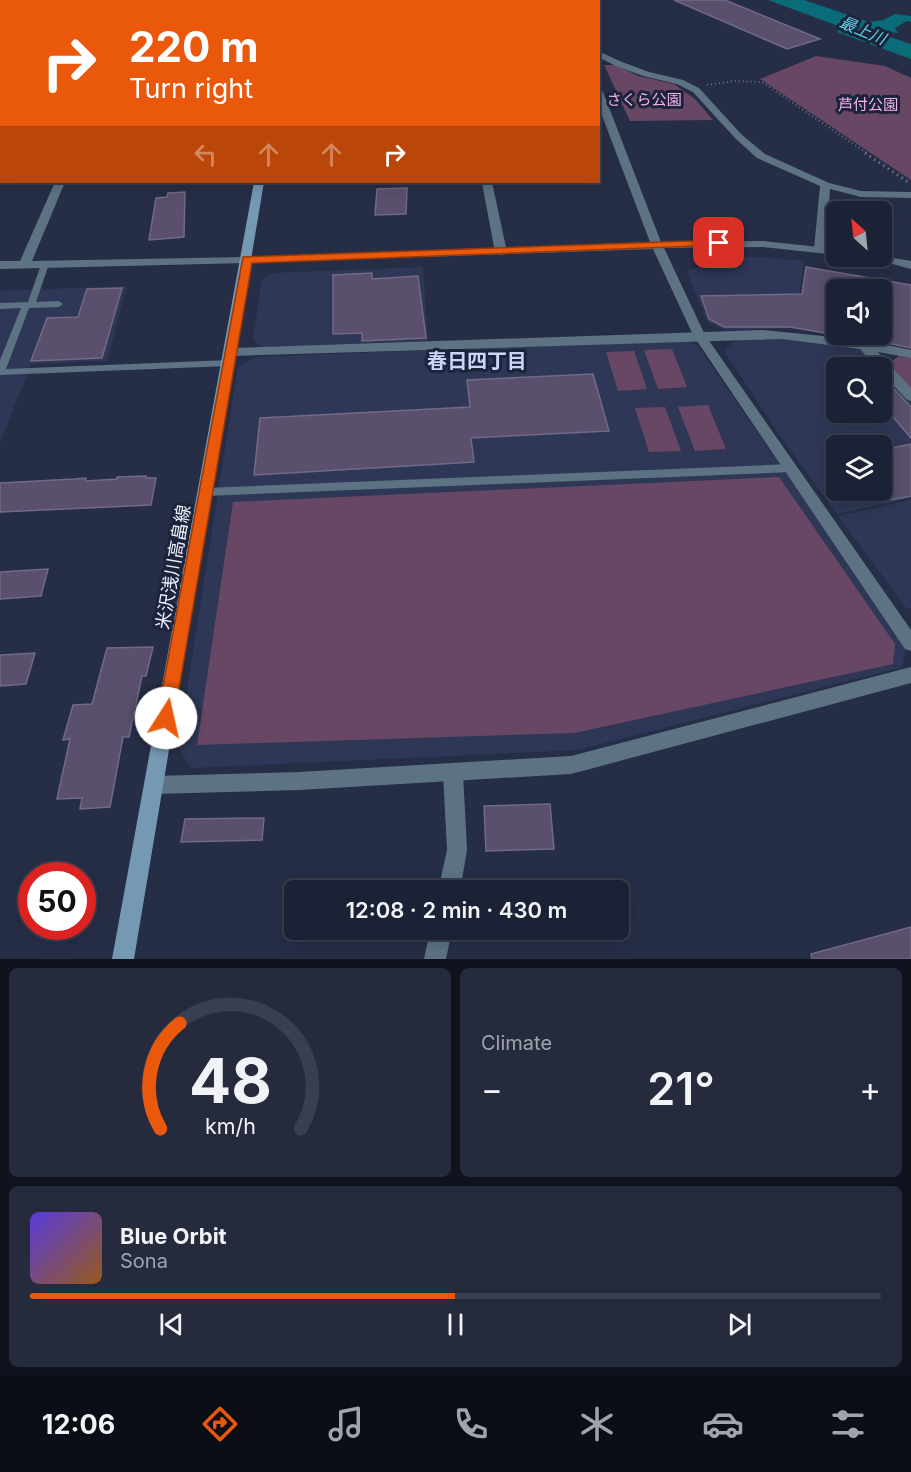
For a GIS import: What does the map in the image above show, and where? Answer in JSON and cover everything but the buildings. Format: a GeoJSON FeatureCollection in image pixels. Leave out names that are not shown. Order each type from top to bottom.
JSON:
{"type":"FeatureCollection","features":[{"type":"Feature","properties":{"kind":"main road","name":"米沢浅川高畠線"},"geometry":{"type":"LineString","coordinates":[[123,959],[259,183]]}},
{"type":"Feature","properties":{"kind":"street"},"geometry":{"type":"LineString","coordinates":[[600,53],[646,74],[680,82],[696,90],[738,136],[761,156],[825,185],[861,194],[911,195]]}},
{"type":"Feature","properties":{"kind":"street"},"geometry":{"type":"LineString","coordinates":[[600,96],[657,245],[699,335],[911,644]]}},
{"type":"Feature","properties":{"kind":"street"},"geometry":{"type":"LineString","coordinates":[[600,119],[610,119]]}},
{"type":"Feature","properties":{"kind":"street"},"geometry":{"type":"LineString","coordinates":[[24,265],[60,183]]}},
{"type":"Feature","properties":{"kind":"street"},"geometry":{"type":"LineString","coordinates":[[487,183],[501,252]]}},
{"type":"Feature","properties":{"kind":"street"},"geometry":{"type":"LineString","coordinates":[[820,249],[825,185]]}},
{"type":"Feature","properties":{"kind":"street"},"geometry":{"type":"LineString","coordinates":[[0,265],[247,260],[719,243],[826,250]]}},
{"type":"Feature","properties":{"kind":"street"},"geometry":{"type":"LineString","coordinates":[[892,261],[911,265]]}},
{"type":"Feature","properties":{"kind":"street"},"geometry":{"type":"LineString","coordinates":[[230,358],[699,335],[805,336],[826,339]]}},
{"type":"Feature","properties":{"kind":"street"},"geometry":{"type":"LineString","coordinates":[[864,345],[911,396]]}},
{"type":"Feature","properties":{"kind":"street"},"geometry":{"type":"LineString","coordinates":[[868,345],[911,354]]}},
{"type":"Feature","properties":{"kind":"street"},"geometry":{"type":"LineString","coordinates":[[154,785],[299,781],[571,765],[911,675]]}},
{"type":"Feature","properties":{"kind":"street"},"geometry":{"type":"LineString","coordinates":[[451,880],[457,850],[453,773]]}},
{"type":"Feature","properties":{"kind":"street"},"geometry":{"type":"LineString","coordinates":[[435,959],[439,940]]}},
{"type":"Feature","properties":{"kind":"lane"},"geometry":{"type":"LineString","coordinates":[[45,264],[0,372],[230,358]]}},
{"type":"Feature","properties":{"kind":"lane"},"geometry":{"type":"LineString","coordinates":[[0,306],[59,304]]}},
{"type":"Feature","properties":{"kind":"lane"},"geometry":{"type":"LineString","coordinates":[[206,492],[792,468]]}},
{"type":"Feature","properties":{"kind":"path"},"geometry":{"type":"LineString","coordinates":[[705,85],[735,81],[762,82],[911,184]]}},
{"type":"Feature","properties":{"kind":"shaded area"},"geometry":{"type":"Polygon","coordinates":[[[724,257],[762,257],[804,261],[794,328],[725,330],[707,322],[687,271],[724,257]]]}},
{"type":"Feature","properties":{"kind":"shaded area"},"geometry":{"type":"Polygon","coordinates":[[[423,267],[428,341],[262,347],[253,339],[262,279],[272,273],[423,267]]]}},
{"type":"Feature","properties":{"kind":"shaded area"},"geometry":{"type":"Polygon","coordinates":[[[127,286],[107,361],[31,364],[0,443],[0,291],[127,286]]]}},
{"type":"Feature","properties":{"kind":"shaded area"},"geometry":{"type":"Polygon","coordinates":[[[768,338],[807,339],[826,342],[826,345],[864,348],[872,357],[826,357],[826,423],[892,423],[892,379],[911,401],[911,498],[837,514],[828,501],[892,501],[892,435],[826,435],[826,499],[780,436],[724,351],[738,339],[768,338]]]}},
{"type":"Feature","properties":{"kind":"shaded area"},"geometry":{"type":"Polygon","coordinates":[[[684,340],[698,346],[906,648],[902,667],[578,750],[191,768],[178,747],[238,366],[256,357],[684,340]]]}},
{"type":"Feature","properties":{"kind":"shaded area"},"geometry":{"type":"Polygon","coordinates":[[[911,500],[911,608],[907,609],[838,516],[911,500]]]}},
{"type":"Feature","properties":{"kind":"green space","name":"芦付公園"},"geometry":{"type":"Polygon","coordinates":[[[816,56],[885,66],[911,78],[911,180],[760,79],[816,56]]]}},
{"type":"Feature","properties":{"kind":"green space","name":"さくら公園"},"geometry":{"type":"Polygon","coordinates":[[[604,65],[616,65],[638,76],[674,84],[695,99],[713,120],[630,121],[604,65]]]}},
{"type":"Feature","properties":{"kind":"green space"},"geometry":{"type":"Polygon","coordinates":[[[672,349],[687,387],[658,389],[644,350],[672,349]]]}},
{"type":"Feature","properties":{"kind":"green space"},"geometry":{"type":"Polygon","coordinates":[[[634,351],[647,389],[618,391],[606,352],[634,351]]]}},
{"type":"Feature","properties":{"kind":"green space"},"geometry":{"type":"Polygon","coordinates":[[[899,356],[911,358],[911,390],[892,370],[892,361],[899,356]]]}},
{"type":"Feature","properties":{"kind":"green space"},"geometry":{"type":"Polygon","coordinates":[[[708,405],[726,449],[695,451],[678,407],[708,405]]]}},
{"type":"Feature","properties":{"kind":"green space"},"geometry":{"type":"Polygon","coordinates":[[[665,407],[681,451],[649,452],[635,408],[665,407]]]}},
{"type":"Feature","properties":{"kind":"green space"},"geometry":{"type":"Polygon","coordinates":[[[779,477],[895,644],[893,664],[574,733],[197,745],[233,502],[779,477]]]}},
{"type":"Feature","properties":{"kind":"water","name":"最上川"},"geometry":{"type":"Polygon","coordinates":[[[768,0],[804,0],[869,22],[883,20],[895,14],[911,16],[911,22],[907,21],[895,28],[898,33],[870,30],[911,44],[911,59],[837,32],[841,27],[768,0]]]}},
{"type":"Feature","properties":{"kind":"district","name":"春日四丁目"},"geometry":{"type":"Point","coordinates":[477,361]}},
{"type":"Feature","properties":{"kind":"route"},"geometry":{"type":"LineString","coordinates":[[166,718],[247,260],[719,243]]}}]}
